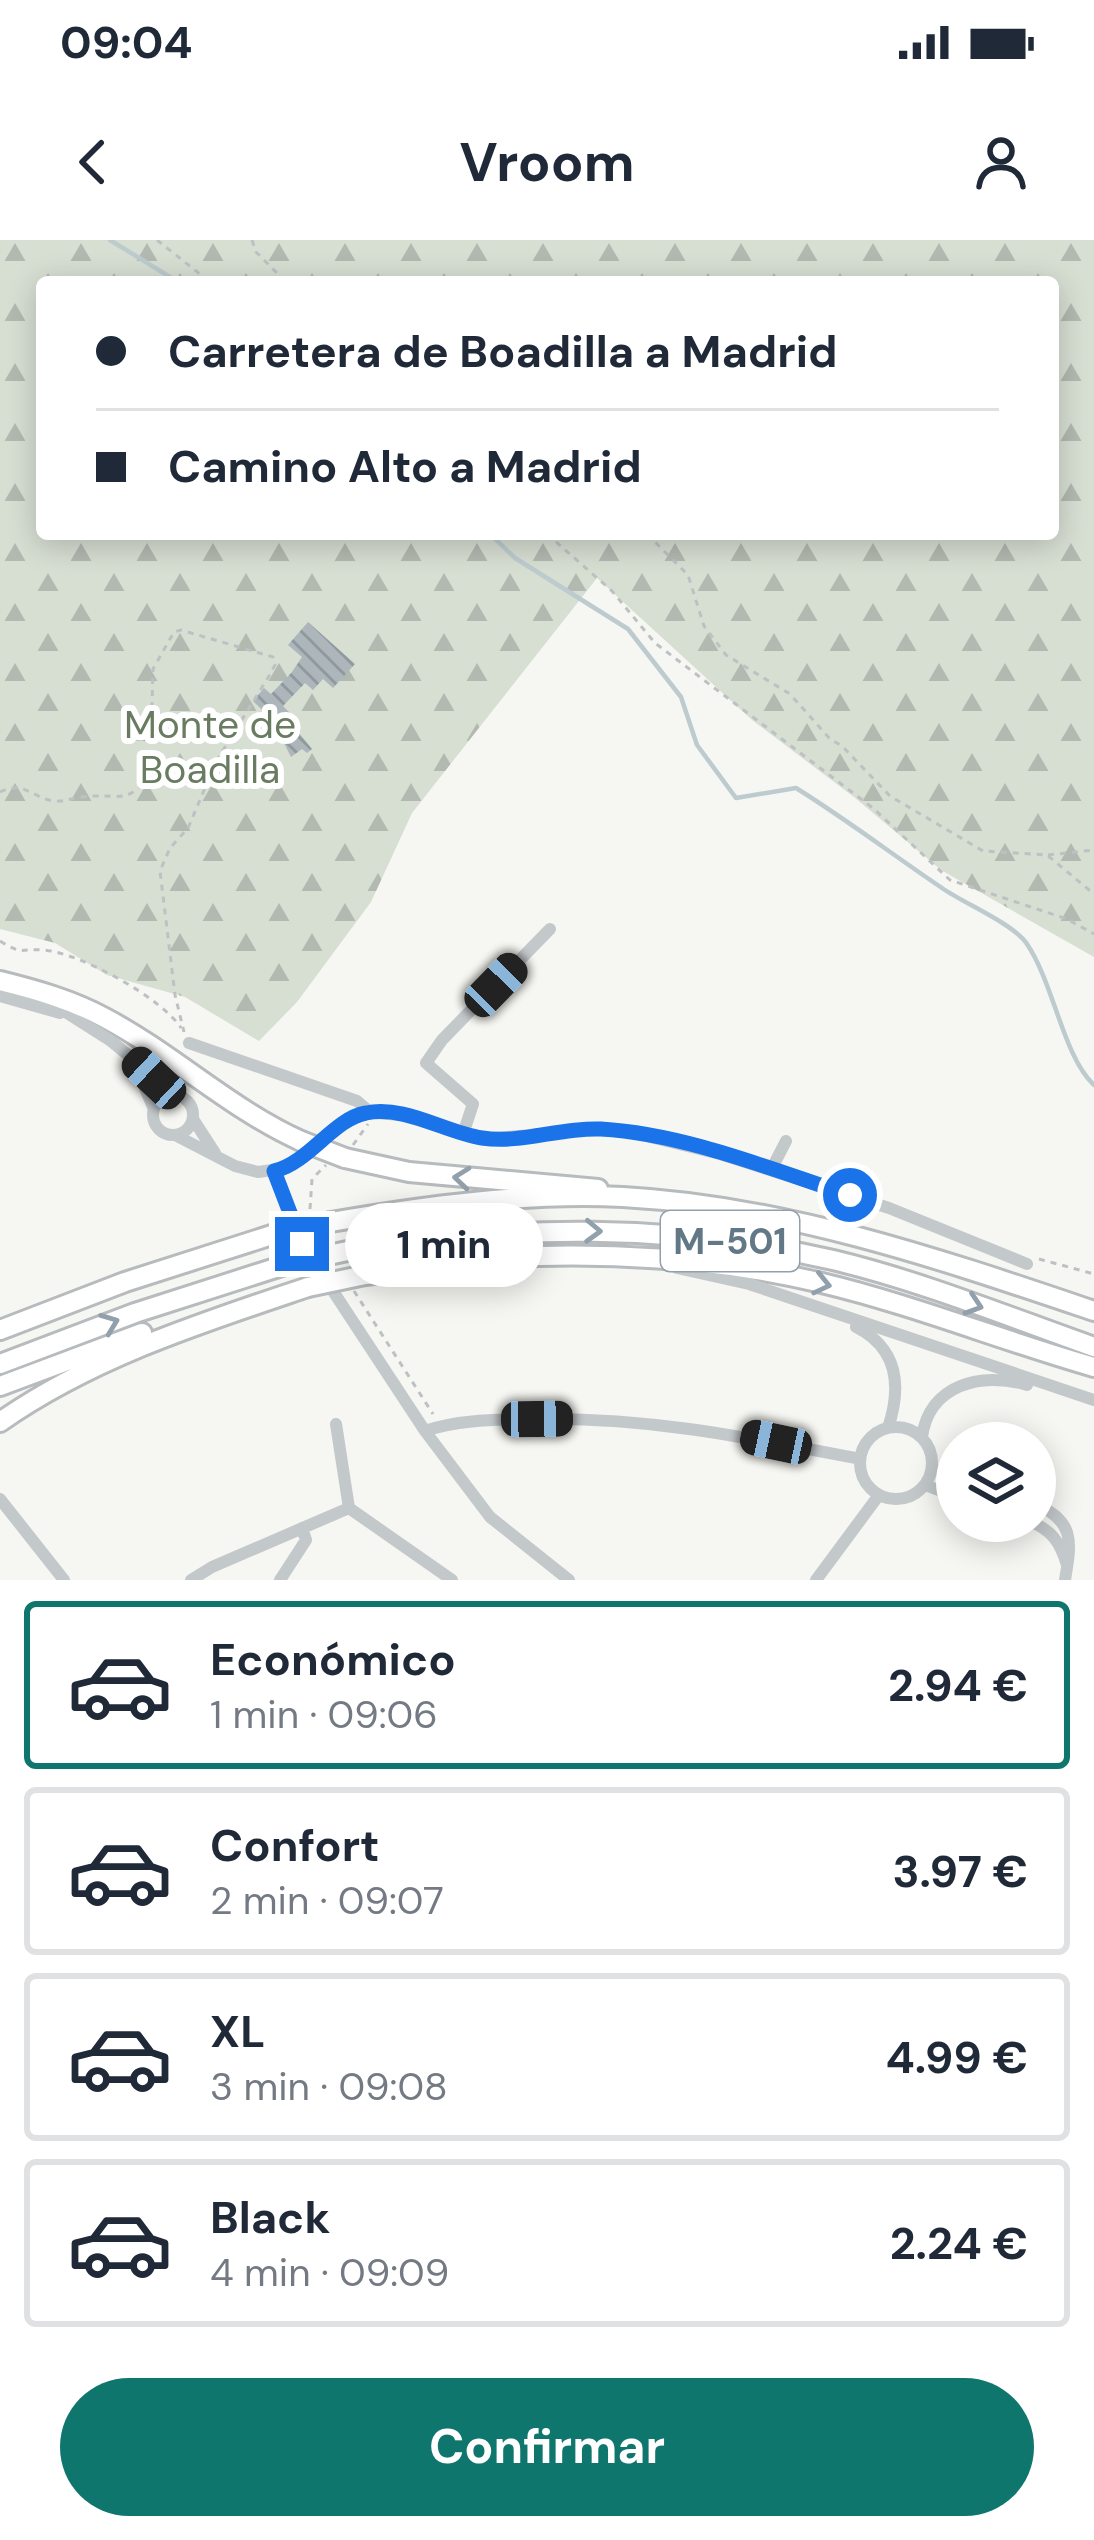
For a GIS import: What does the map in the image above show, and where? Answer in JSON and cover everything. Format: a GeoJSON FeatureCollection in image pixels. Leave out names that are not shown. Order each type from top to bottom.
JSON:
{"type":"FeatureCollection","features":[{"type":"Feature","properties":{"kind":"highway"},"geometry":{"type":"LineString","coordinates":[[0,982],[59,997],[107,1019],[262,1120],[345,1158],[409,1172],[592,1187],[620,1196]]}},
{"type":"Feature","properties":{"kind":"highway","name":"M-501"},"geometry":{"type":"LineString","coordinates":[[0,1330],[125,1282],[278,1233],[427,1206],[620,1196],[766,1214],[838,1230],[1094,1311]]}},
{"type":"Feature","properties":{"kind":"highway","name":"M-501"},"geometry":{"type":"LineString","coordinates":[[0,1364],[135,1313],[291,1263],[352,1250],[502,1231],[654,1233],[836,1261],[1094,1347]]}},
{"type":"Feature","properties":{"kind":"highway"},"geometry":{"type":"LineString","coordinates":[[0,1386],[248,1299],[490,1258],[623,1258],[753,1270],[820,1283],[1094,1367]]}},
{"type":"Feature","properties":{"kind":"highway"},"geometry":{"type":"LineString","coordinates":[[0,1422],[86,1371],[145,1344],[308,1287]]}},
{"type":"Feature","properties":{"kind":"street"},"geometry":{"type":"LineString","coordinates":[[463,1134],[473,1104],[426,1063],[442,1040],[550,929]]}},
{"type":"Feature","properties":{"kind":"street"},"geometry":{"type":"LineString","coordinates":[[0,982],[52,1003],[128,1054],[189,1104],[209,1146],[225,1161]]}},
{"type":"Feature","properties":{"kind":"street"},"geometry":{"type":"LineString","coordinates":[[0,996],[84,1022]]}},
{"type":"Feature","properties":{"kind":"street"},"geometry":{"type":"LineString","coordinates":[[187,1038],[357,1101],[370,1112]]}},
{"type":"Feature","properties":{"kind":"street"},"geometry":{"type":"LineString","coordinates":[[128,1054],[140,1073],[157,1128],[246,1170],[274,1171],[301,1159],[350,1118],[370,1112],[409,1116],[463,1134],[501,1140],[566,1130],[634,1133],[889,1208],[1027,1264]]}},
{"type":"Feature","properties":{"kind":"street"},"geometry":{"type":"LineString","coordinates":[[154,1109],[160,1100],[177,1095]]}},
{"type":"Feature","properties":{"kind":"street"},"geometry":{"type":"LineString","coordinates":[[175,1135],[188,1128],[193,1118]]}},
{"type":"Feature","properties":{"kind":"street"},"geometry":{"type":"LineString","coordinates":[[771,1170],[786,1142]]}},
{"type":"Feature","properties":{"kind":"street"},"geometry":{"type":"LineString","coordinates":[[274,1171],[302,1244],[424,1431],[490,1516],[569,1580]]}},
{"type":"Feature","properties":{"kind":"street"},"geometry":{"type":"LineString","coordinates":[[623,1258],[749,1284],[1094,1403]]}},
{"type":"Feature","properties":{"kind":"street"},"geometry":{"type":"LineString","coordinates":[[817,1307],[871,1335],[890,1356],[897,1402],[888,1428]]}},
{"type":"Feature","properties":{"kind":"street"},"geometry":{"type":"LineString","coordinates":[[922,1437],[924,1418],[934,1403],[949,1390],[978,1380],[1018,1382],[1094,1403]]}},
{"type":"Feature","properties":{"kind":"street"},"geometry":{"type":"LineString","coordinates":[[424,1431],[496,1420],[656,1422],[860,1459]]}},
{"type":"Feature","properties":{"kind":"street"},"geometry":{"type":"LineString","coordinates":[[336,1424],[350,1508],[452,1580]]}},
{"type":"Feature","properties":{"kind":"street"},"geometry":{"type":"LineString","coordinates":[[888,1428],[905,1428],[922,1437],[931,1451],[932,1469],[925,1485],[900,1499],[880,1495],[862,1475],[860,1459],[872,1436],[888,1428]]}},
{"type":"Feature","properties":{"kind":"street"},"geometry":{"type":"LineString","coordinates":[[932,1469],[936,1470]]}},
{"type":"Feature","properties":{"kind":"street"},"geometry":{"type":"LineString","coordinates":[[925,1485],[936,1489]]}},
{"type":"Feature","properties":{"kind":"street"},"geometry":{"type":"LineString","coordinates":[[816,1580],[880,1495]]}},
{"type":"Feature","properties":{"kind":"street"},"geometry":{"type":"LineString","coordinates":[[0,1498],[64,1580]]}},
{"type":"Feature","properties":{"kind":"street"},"geometry":{"type":"LineString","coordinates":[[191,1580],[350,1508]]}},
{"type":"Feature","properties":{"kind":"street"},"geometry":{"type":"LineString","coordinates":[[1056,1517],[1069,1534],[1066,1573]]}},
{"type":"Feature","properties":{"kind":"street"},"geometry":{"type":"LineString","coordinates":[[280,1580],[306,1540],[302,1528]]}},
{"type":"Feature","properties":{"kind":"street"},"geometry":{"type":"LineString","coordinates":[[1056,1539],[1066,1573]]}},
{"type":"Feature","properties":{"kind":"street"},"geometry":{"type":"LineString","coordinates":[[212,1567],[224,1580]]}},
{"type":"Feature","properties":{"kind":"path"},"geometry":{"type":"LineString","coordinates":[[157,240],[202,276]]}},
{"type":"Feature","properties":{"kind":"path"},"geometry":{"type":"LineString","coordinates":[[252,240],[256,252],[280,276]]}},
{"type":"Feature","properties":{"kind":"path"},"geometry":{"type":"LineString","coordinates":[[555,540],[612,591],[655,643],[873,808],[950,880],[1067,919],[1094,934]]}},
{"type":"Feature","properties":{"kind":"path"},"geometry":{"type":"LineString","coordinates":[[653,540],[688,575],[704,626],[726,655],[790,694],[830,740],[842,746],[890,796],[983,851],[1047,855],[1094,850]]}},
{"type":"Feature","properties":{"kind":"path"},"geometry":{"type":"LineString","coordinates":[[0,792],[28,788],[47,801],[68,801],[80,796],[122,798],[143,785],[150,773],[153,669],[174,632],[181,630],[273,657],[275,665],[217,760],[188,828],[170,848],[160,871],[175,995],[187,1038]]}},
{"type":"Feature","properties":{"kind":"path"},"geometry":{"type":"LineString","coordinates":[[1047,855],[1094,894]]}},
{"type":"Feature","properties":{"kind":"path"},"geometry":{"type":"LineString","coordinates":[[0,941],[22,953],[44,950],[79,962],[154,998],[187,1038]]}},
{"type":"Feature","properties":{"kind":"path"},"geometry":{"type":"LineString","coordinates":[[1027,1264],[1044,1258],[1094,1274]]}},
{"type":"Feature","properties":{"kind":"green space","name":"Monte de Boadilla"},"geometry":{"type":"Polygon","coordinates":[[[0,240],[1094,240],[1094,957],[941,870],[752,720],[597,578],[412,813],[371,902],[297,1002],[259,1041],[185,997],[107,975],[55,943],[0,929],[0,240]]]}},
{"type":"Feature","properties":{"kind":"building"},"geometry":{"type":"Polygon","coordinates":[[[308,622],[355,664],[333,688],[323,679],[313,690],[305,683],[283,706],[290,713],[286,717],[312,749],[291,757],[283,741],[289,736],[253,701],[264,688],[271,694],[292,672],[302,657],[288,645],[308,622]]]}},
{"type":"Feature","properties":{"kind":"waterway"},"geometry":{"type":"LineString","coordinates":[[110,240],[168,276]]}},
{"type":"Feature","properties":{"kind":"waterway"},"geometry":{"type":"LineString","coordinates":[[496,540],[515,558],[628,629],[681,697],[697,745],[736,798],[796,788],[1020,936],[1036,960],[1074,1056],[1094,1085]]}},
{"type":"Feature","properties":{"kind":"route"},"geometry":{"type":"LineString","coordinates":[[302,1244],[274,1171],[301,1159],[350,1118],[370,1112],[409,1116],[501,1140],[566,1130],[634,1133],[850,1195]]}}]}
